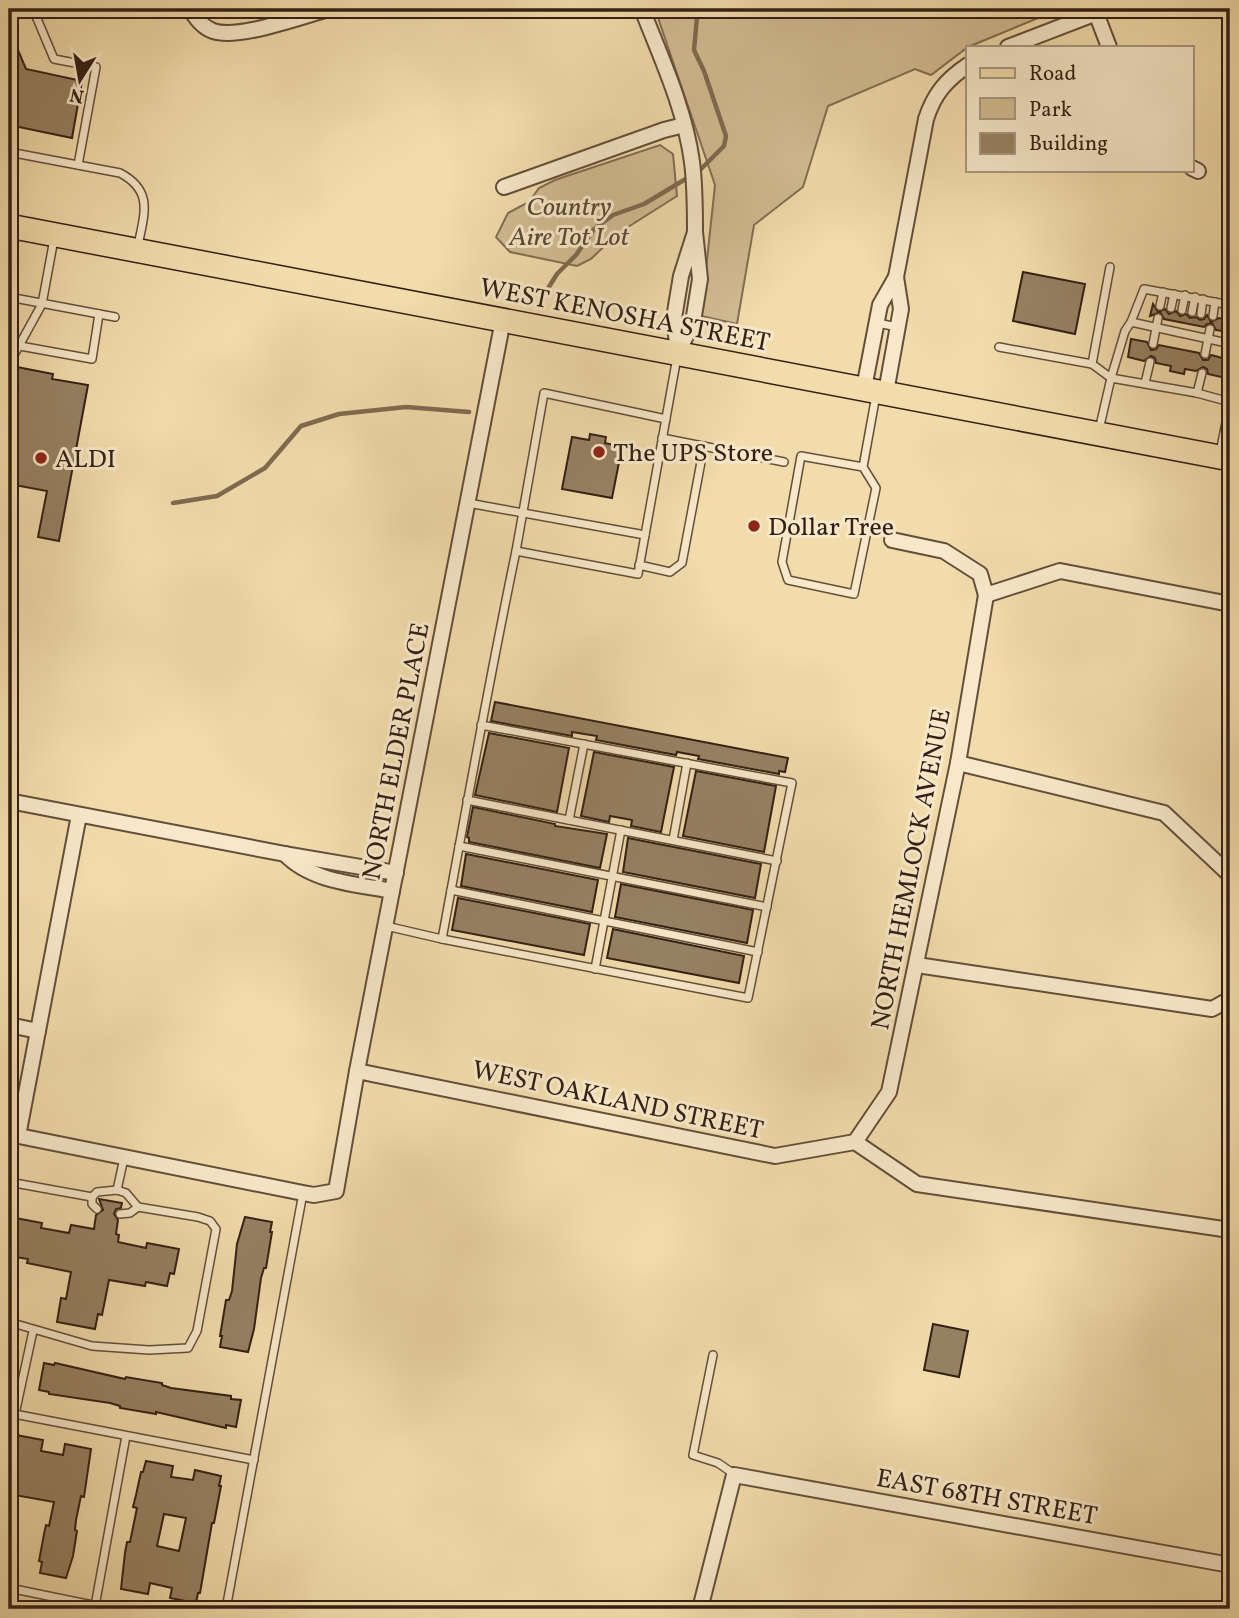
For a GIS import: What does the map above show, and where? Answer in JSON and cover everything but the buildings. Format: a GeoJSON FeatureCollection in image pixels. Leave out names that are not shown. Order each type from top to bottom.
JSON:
{"type":"FeatureCollection","features":[{"type":"Feature","properties":{"kind":"main road","name":"WEST KENOSHA STREET"},"geometry":{"type":"LineString","coordinates":[[9,226],[1225,458]]}},
{"type":"Feature","properties":{"kind":"street"},"geometry":{"type":"LineString","coordinates":[[190,9],[197,20],[211,30],[226,34],[330,9]]}},
{"type":"Feature","properties":{"kind":"street"},"geometry":{"type":"LineString","coordinates":[[642,9],[665,65],[692,161],[700,279],[693,322],[678,352]]}},
{"type":"Feature","properties":{"kind":"street"},"geometry":{"type":"LineString","coordinates":[[1011,46],[1102,11],[1110,46]]}},
{"type":"Feature","properties":{"kind":"street"},"geometry":{"type":"LineString","coordinates":[[876,390],[898,327],[901,309],[896,277],[922,134],[930,107],[941,87],[966,67]]}},
{"type":"Feature","properties":{"kind":"street"},"geometry":{"type":"LineString","coordinates":[[504,187],[684,125]]}},
{"type":"Feature","properties":{"kind":"street"},"geometry":{"type":"LineString","coordinates":[[876,390],[877,323],[880,305],[896,277]]}},
{"type":"Feature","properties":{"kind":"street","name":"NORTH ELDER PLACE"},"geometry":{"type":"LineString","coordinates":[[303,1193],[314,1195],[336,1191],[357,1070],[503,320]]}},
{"type":"Feature","properties":{"kind":"street"},"geometry":{"type":"LineString","coordinates":[[892,540],[944,551],[980,574],[986,595],[1059,571],[1230,604]]}},
{"type":"Feature","properties":{"kind":"street","name":"NORTH HEMLOCK AVENUE"},"geometry":{"type":"LineString","coordinates":[[855,1142],[889,1093],[958,763],[986,595]]}},
{"type":"Feature","properties":{"kind":"street"},"geometry":{"type":"LineString","coordinates":[[958,763],[1164,813],[1230,875]]}},
{"type":"Feature","properties":{"kind":"street"},"geometry":{"type":"LineString","coordinates":[[9,801],[285,855],[396,873]]}},
{"type":"Feature","properties":{"kind":"street"},"geometry":{"type":"LineString","coordinates":[[79,815],[38,1031],[14,1135],[303,1193]]}},
{"type":"Feature","properties":{"kind":"street"},"geometry":{"type":"LineString","coordinates":[[285,855],[293,862],[324,877],[392,891]]}},
{"type":"Feature","properties":{"kind":"street"},"geometry":{"type":"LineString","coordinates":[[917,965],[1212,1009],[1230,999]]}},
{"type":"Feature","properties":{"kind":"street"},"geometry":{"type":"LineString","coordinates":[[9,1025],[38,1031]]}},
{"type":"Feature","properties":{"kind":"street","name":"WEST OAKLAND STREET"},"geometry":{"type":"LineString","coordinates":[[357,1070],[775,1156],[855,1142]]}},
{"type":"Feature","properties":{"kind":"street"},"geometry":{"type":"LineString","coordinates":[[855,1142],[918,1184],[1230,1230]]}},
{"type":"Feature","properties":{"kind":"street"},"geometry":{"type":"LineString","coordinates":[[700,1609],[734,1475]]}},
{"type":"Feature","properties":{"kind":"street","name":"EAST 68TH STREET"},"geometry":{"type":"LineString","coordinates":[[734,1475],[1230,1566]]}},
{"type":"Feature","properties":{"kind":"lane"},"geometry":{"type":"LineString","coordinates":[[33,9],[54,59],[96,67],[78,165]]}},
{"type":"Feature","properties":{"kind":"lane"},"geometry":{"type":"LineString","coordinates":[[9,152],[120,173],[133,180],[141,189],[144,200],[137,250]]}},
{"type":"Feature","properties":{"kind":"lane"},"geometry":{"type":"LineString","coordinates":[[9,364],[42,304],[54,234]]}},
{"type":"Feature","properties":{"kind":"lane"},"geometry":{"type":"LineString","coordinates":[[1092,364],[1110,267]]}},
{"type":"Feature","properties":{"kind":"lane"},"geometry":{"type":"LineString","coordinates":[[1098,435],[1125,331],[1144,289],[1230,305]]}},
{"type":"Feature","properties":{"kind":"lane"},"geometry":{"type":"LineString","coordinates":[[1160,306],[1163,292]]}},
{"type":"Feature","properties":{"kind":"lane"},"geometry":{"type":"LineString","coordinates":[[1171,308],[1174,293]]}},
{"type":"Feature","properties":{"kind":"lane"},"geometry":{"type":"LineString","coordinates":[[1182,310],[1185,295]]}},
{"type":"Feature","properties":{"kind":"lane"},"geometry":{"type":"LineString","coordinates":[[9,297],[115,317]]}},
{"type":"Feature","properties":{"kind":"lane"},"geometry":{"type":"LineString","coordinates":[[1197,313],[1199,298]]}},
{"type":"Feature","properties":{"kind":"lane"},"geometry":{"type":"LineString","coordinates":[[1213,316],[1215,302]]}},
{"type":"Feature","properties":{"kind":"lane"},"geometry":{"type":"LineString","coordinates":[[9,344],[92,359],[99,314]]}},
{"type":"Feature","properties":{"kind":"lane"},"geometry":{"type":"LineString","coordinates":[[1153,344],[1158,318]]}},
{"type":"Feature","properties":{"kind":"lane"},"geometry":{"type":"LineString","coordinates":[[1167,330],[1169,320]]}},
{"type":"Feature","properties":{"kind":"lane"},"geometry":{"type":"LineString","coordinates":[[1131,322],[1227,343],[1230,328]]}},
{"type":"Feature","properties":{"kind":"lane"},"geometry":{"type":"LineString","coordinates":[[877,323],[898,327]]}},
{"type":"Feature","properties":{"kind":"lane"},"geometry":{"type":"LineString","coordinates":[[1178,333],[1180,323]]}},
{"type":"Feature","properties":{"kind":"lane"},"geometry":{"type":"LineString","coordinates":[[1190,325],[1192,335]]}},
{"type":"Feature","properties":{"kind":"lane"},"geometry":{"type":"LineString","coordinates":[[1192,335],[1199,326]]}},
{"type":"Feature","properties":{"kind":"lane"},"geometry":{"type":"LineString","coordinates":[[1205,354],[1210,329]]}},
{"type":"Feature","properties":{"kind":"lane"},"geometry":{"type":"LineString","coordinates":[[999,347],[1092,364],[1111,377],[1230,401],[1225,458]]}},
{"type":"Feature","properties":{"kind":"lane"},"geometry":{"type":"LineString","coordinates":[[516,551],[638,574],[678,352]]}},
{"type":"Feature","properties":{"kind":"lane"},"geometry":{"type":"LineString","coordinates":[[1145,383],[1150,362]]}},
{"type":"Feature","properties":{"kind":"lane"},"geometry":{"type":"LineString","coordinates":[[1197,393],[1202,373]]}},
{"type":"Feature","properties":{"kind":"lane"},"geometry":{"type":"LineString","coordinates":[[863,467],[801,456],[782,562],[788,580],[854,594],[876,488],[863,467],[876,390]]}},
{"type":"Feature","properties":{"kind":"lane"},"geometry":{"type":"LineString","coordinates":[[442,939],[544,393],[666,419]]}},
{"type":"Feature","properties":{"kind":"lane"},"geometry":{"type":"LineString","coordinates":[[662,438],[784,462]]}},
{"type":"Feature","properties":{"kind":"lane"},"geometry":{"type":"LineString","coordinates":[[639,565],[670,572],[682,564],[704,446]]}},
{"type":"Feature","properties":{"kind":"lane"},"geometry":{"type":"LineString","coordinates":[[468,503],[645,535]]}},
{"type":"Feature","properties":{"kind":"lane"},"geometry":{"type":"LineString","coordinates":[[386,926],[748,998],[792,783],[481,725]]}},
{"type":"Feature","properties":{"kind":"lane"},"geometry":{"type":"LineString","coordinates":[[569,820],[584,744]]}},
{"type":"Feature","properties":{"kind":"lane"},"geometry":{"type":"LineString","coordinates":[[673,840],[687,763]]}},
{"type":"Feature","properties":{"kind":"lane"},"geometry":{"type":"LineString","coordinates":[[467,800],[776,861]]}},
{"type":"Feature","properties":{"kind":"lane"},"geometry":{"type":"LineString","coordinates":[[595,969],[621,830]]}},
{"type":"Feature","properties":{"kind":"lane"},"geometry":{"type":"LineString","coordinates":[[459,846],[767,907]]}},
{"type":"Feature","properties":{"kind":"lane"},"geometry":{"type":"LineString","coordinates":[[349,883],[352,865]]}},
{"type":"Feature","properties":{"kind":"lane"},"geometry":{"type":"LineString","coordinates":[[451,890],[758,952]]}},
{"type":"Feature","properties":{"kind":"lane"},"geometry":{"type":"LineString","coordinates":[[117,1190],[124,1158]]}},
{"type":"Feature","properties":{"kind":"lane"},"geometry":{"type":"LineString","coordinates":[[9,1182],[92,1197]]}},
{"type":"Feature","properties":{"kind":"lane"},"geometry":{"type":"LineString","coordinates":[[9,1322],[92,1346],[149,1350],[188,1348],[197,1331],[216,1229],[210,1221],[198,1217],[138,1207],[126,1193],[117,1190],[97,1192],[92,1197],[92,1204],[97,1209]]}},
{"type":"Feature","properties":{"kind":"lane"},"geometry":{"type":"LineString","coordinates":[[226,1609],[303,1193]]}},
{"type":"Feature","properties":{"kind":"lane"},"geometry":{"type":"LineString","coordinates":[[120,1214],[130,1213],[138,1207]]}},
{"type":"Feature","properties":{"kind":"lane"},"geometry":{"type":"LineString","coordinates":[[33,1331],[12,1413],[254,1460]]}},
{"type":"Feature","properties":{"kind":"lane"},"geometry":{"type":"LineString","coordinates":[[713,1355],[693,1455],[718,1463],[734,1475]]}},
{"type":"Feature","properties":{"kind":"lane"},"geometry":{"type":"LineString","coordinates":[[95,1606],[126,1436]]}},
{"type":"Feature","properties":{"kind":"lane"},"geometry":{"type":"LineString","coordinates":[[9,1588],[113,1609]]}},
{"type":"Feature","properties":{"kind":"green space"},"geometry":{"type":"Polygon","coordinates":[[[655,9],[1060,9],[966,46],[931,75],[915,69],[828,106],[803,187],[754,225],[737,324],[701,316],[715,185],[655,9]]]}},
{"type":"Feature","properties":{"kind":"green space","name":"Country Aire Tot Lot"},"geometry":{"type":"Polygon","coordinates":[[[660,145],[673,154],[677,196],[617,234],[591,259],[577,266],[510,252],[496,237],[508,213],[529,202],[539,188],[555,180],[660,145]]]}},
{"type":"Feature","properties":{"kind":"waterway"},"geometry":{"type":"LineString","coordinates":[[542,298],[557,274],[576,255],[594,229],[613,215],[644,204],[699,171],[724,146],[726,136],[694,50],[697,17],[703,9]]}},
{"type":"Feature","properties":{"kind":"waterway"},"geometry":{"type":"LineString","coordinates":[[173,503],[217,496],[265,468],[301,426],[339,414],[406,407],[469,412]]}},
{"type":"Feature","properties":{"kind":"place","name":"The UPS Store"},"geometry":{"type":"Point","coordinates":[599,452]}},
{"type":"Feature","properties":{"kind":"place","name":"ALDI"},"geometry":{"type":"Point","coordinates":[41,458]}},
{"type":"Feature","properties":{"kind":"place","name":"Dollar Tree"},"geometry":{"type":"Point","coordinates":[754,526]}}]}
